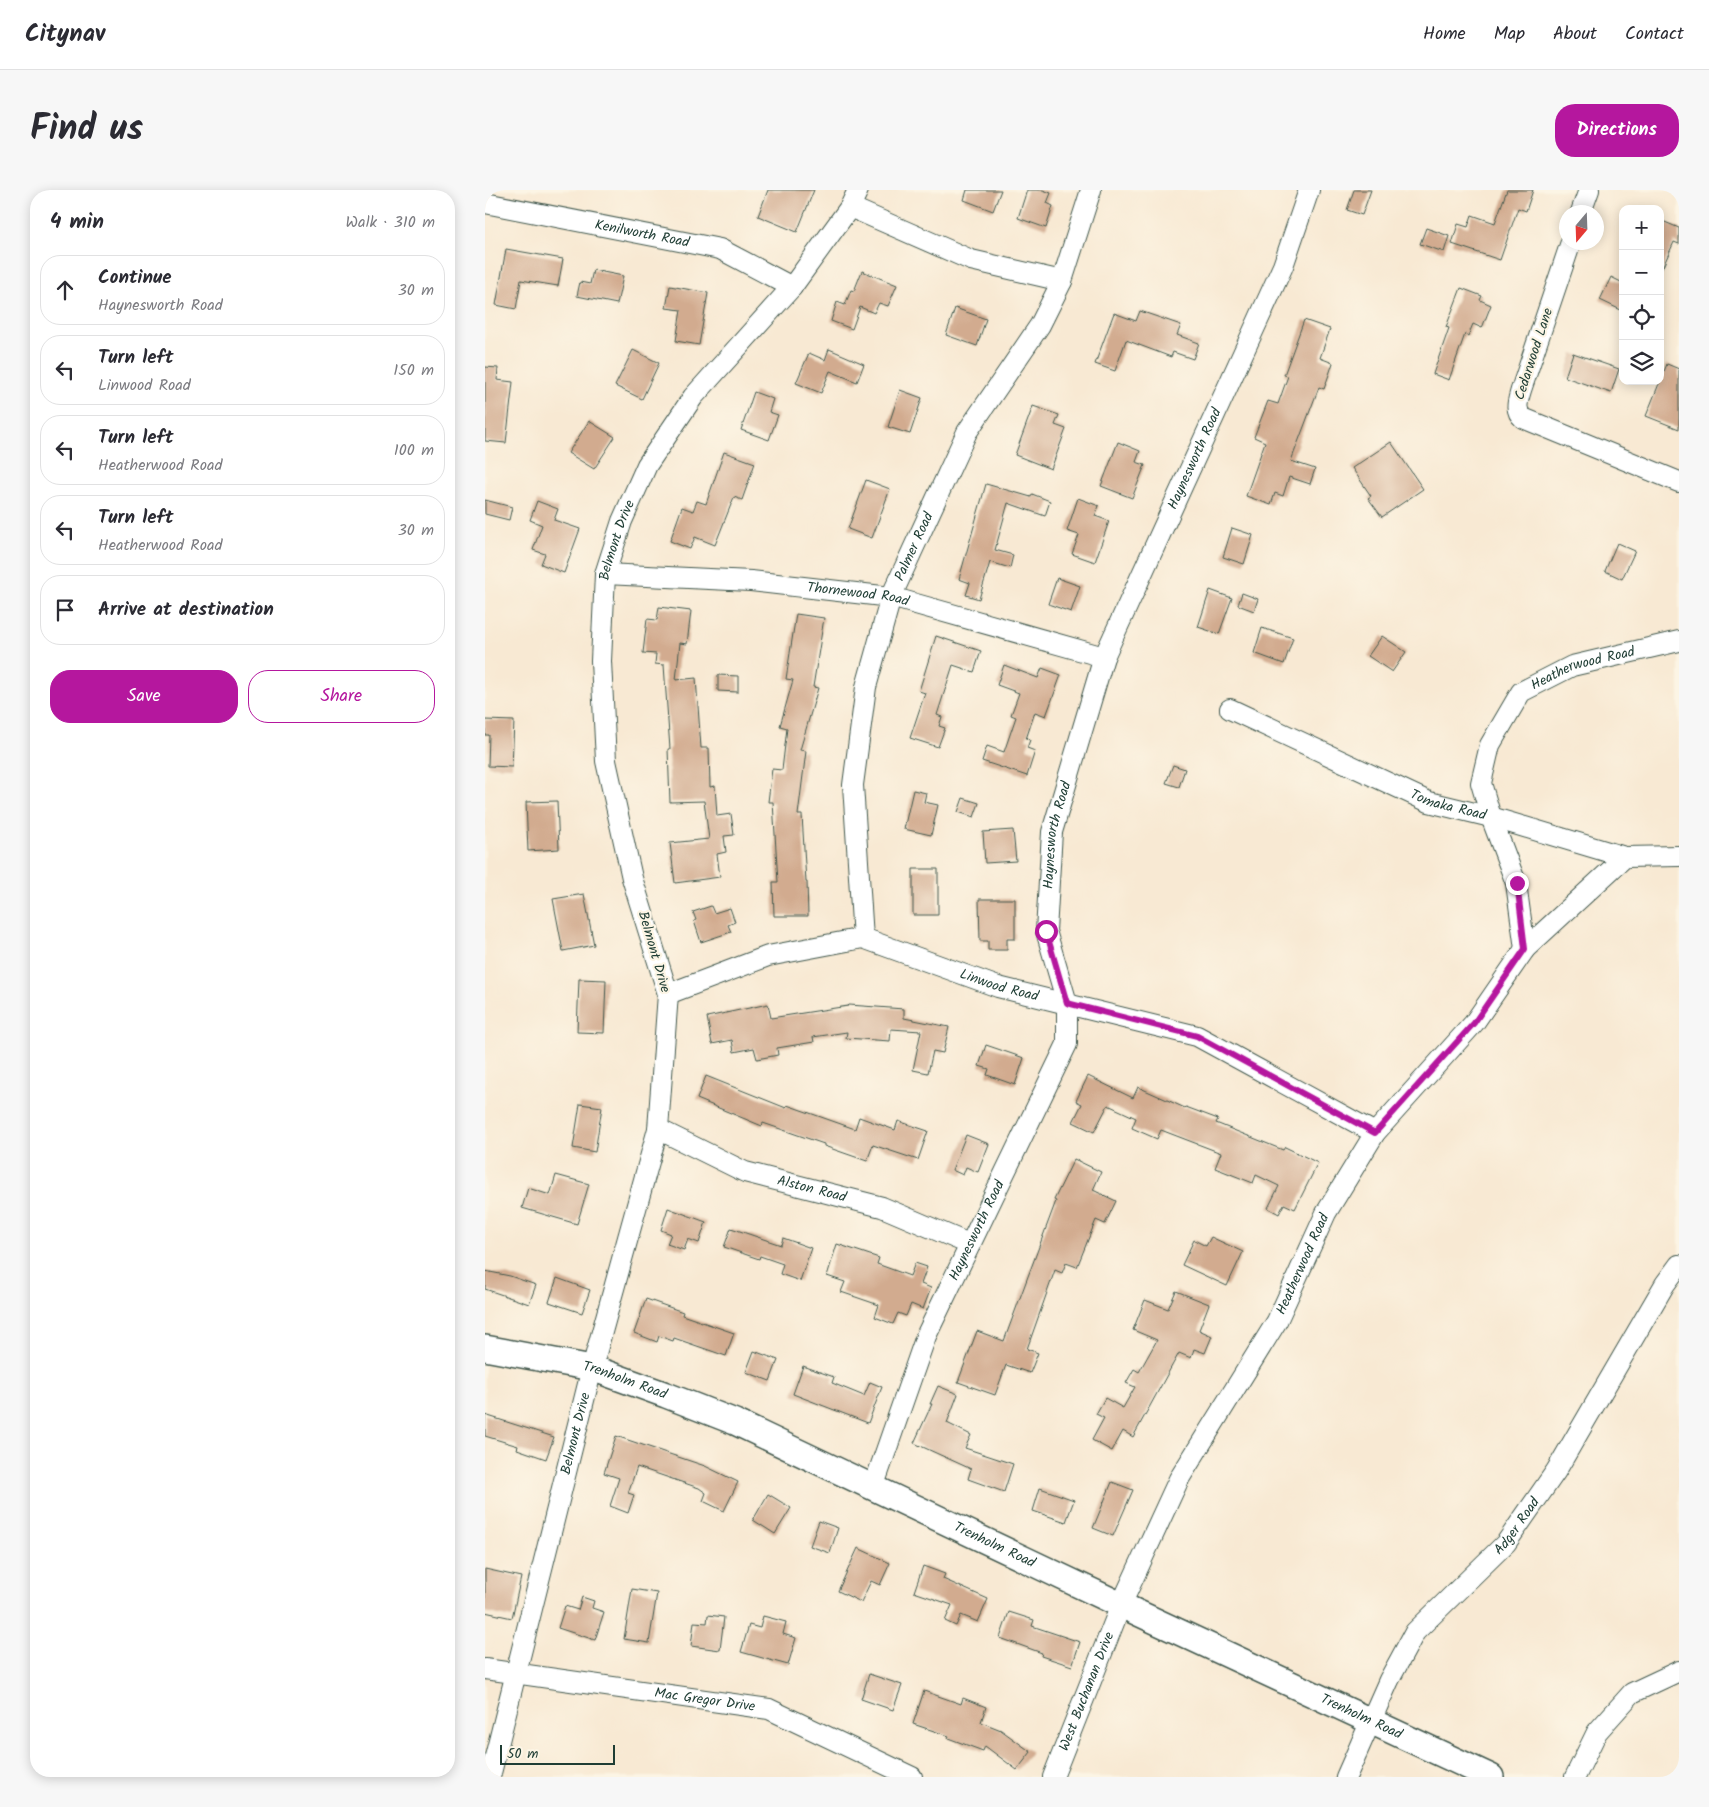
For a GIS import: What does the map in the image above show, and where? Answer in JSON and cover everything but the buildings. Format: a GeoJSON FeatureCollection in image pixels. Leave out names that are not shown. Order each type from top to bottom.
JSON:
{"type":"FeatureCollection","features":[{"type":"Feature","properties":{"kind":"main road","name":"Trenholm Road"},"geometry":{"type":"LineString","coordinates":[[485,1348],[592,1368],[735,1422],[1121,1605],[1491,1777]]}},
{"type":"Feature","properties":{"kind":"street","name":"Palmer Road"},"geometry":{"type":"LineString","coordinates":[[863,938],[853,785],[866,687],[891,598],[967,432],[1040,324],[1062,282],[1091,190]]}},
{"type":"Feature","properties":{"kind":"street","name":"Haynesworth Road"},"geometry":{"type":"LineString","coordinates":[[873,1488],[927,1336],[969,1244],[1067,1044],[1067,1003],[1046,931],[1051,832],[1104,656],[1283,266],[1309,190]]}},
{"type":"Feature","properties":{"kind":"street"},"geometry":{"type":"LineString","coordinates":[[1584,205],[1589,190]]}},
{"type":"Feature","properties":{"kind":"street"},"geometry":{"type":"LineString","coordinates":[[854,198],[971,260],[1062,282]]}},
{"type":"Feature","properties":{"kind":"street","name":"Belmont Drive"},"geometry":{"type":"LineString","coordinates":[[490,1777],[592,1368],[658,1129],[668,994],[632,878],[606,761],[601,661],[605,574],[622,521],[647,465],[693,397],[792,287],[854,198]]}},
{"type":"Feature","properties":{"kind":"street","name":"Kenilworth Road"},"geometry":{"type":"LineString","coordinates":[[485,203],[720,249],[792,287]]}},
{"type":"Feature","properties":{"kind":"street","name":"Cedarwood Lane"},"geometry":{"type":"LineString","coordinates":[[1568,250],[1521,390],[1517,409],[1518,414],[1523,418],[1679,482]]}},
{"type":"Feature","properties":{"kind":"street","name":"Thornewood Road"},"geometry":{"type":"LineString","coordinates":[[605,574],[751,581],[891,598],[1104,656]]}},
{"type":"Feature","properties":{"kind":"street","name":"Heatherwood Road"},"geometry":{"type":"LineString","coordinates":[[1525,949],[1517,883],[1491,817],[1481,782],[1490,745],[1521,692],[1571,666],[1679,641]]}},
{"type":"Feature","properties":{"kind":"street","name":"Tomaka Road"},"geometry":{"type":"LineString","coordinates":[[1230,709],[1429,802],[1491,817],[1625,856],[1679,856]]}},
{"type":"Feature","properties":{"kind":"street","name":"Heatherwood Road"},"geometry":{"type":"LineString","coordinates":[[1121,1605],[1179,1479],[1277,1321],[1326,1213],[1375,1133],[1474,1023],[1525,949],[1625,856]]}},
{"type":"Feature","properties":{"kind":"street"},"geometry":{"type":"LineString","coordinates":[[668,994],[768,956],[863,938]]}},
{"type":"Feature","properties":{"kind":"street","name":"Linwood Road"},"geometry":{"type":"LineString","coordinates":[[863,938],[998,987],[1197,1036],[1375,1133]]}},
{"type":"Feature","properties":{"kind":"street","name":"Alston Road"},"geometry":{"type":"LineString","coordinates":[[658,1129],[745,1172],[882,1207],[969,1244]]}},
{"type":"Feature","properties":{"kind":"street","name":"Adger Road"},"geometry":{"type":"LineString","coordinates":[[1346,1777],[1389,1680],[1415,1632],[1506,1542],[1556,1471],[1665,1284],[1679,1265]]}},
{"type":"Feature","properties":{"kind":"street","name":"West Buchanan Drive"},"geometry":{"type":"LineString","coordinates":[[1053,1777],[1121,1605]]}},
{"type":"Feature","properties":{"kind":"street","name":"Mac Gregor Drive"},"geometry":{"type":"LineString","coordinates":[[485,1669],[769,1709],[912,1777]]}},
{"type":"Feature","properties":{"kind":"street"},"geometry":{"type":"LineString","coordinates":[[1575,1777],[1597,1732],[1632,1693],[1679,1671]]}},
{"type":"Feature","properties":{"kind":"route"},"geometry":{"type":"LineString","coordinates":[[1046,931],[1067,1003],[1197,1036],[1375,1133],[1474,1023],[1525,949],[1517,883]]}}]}
